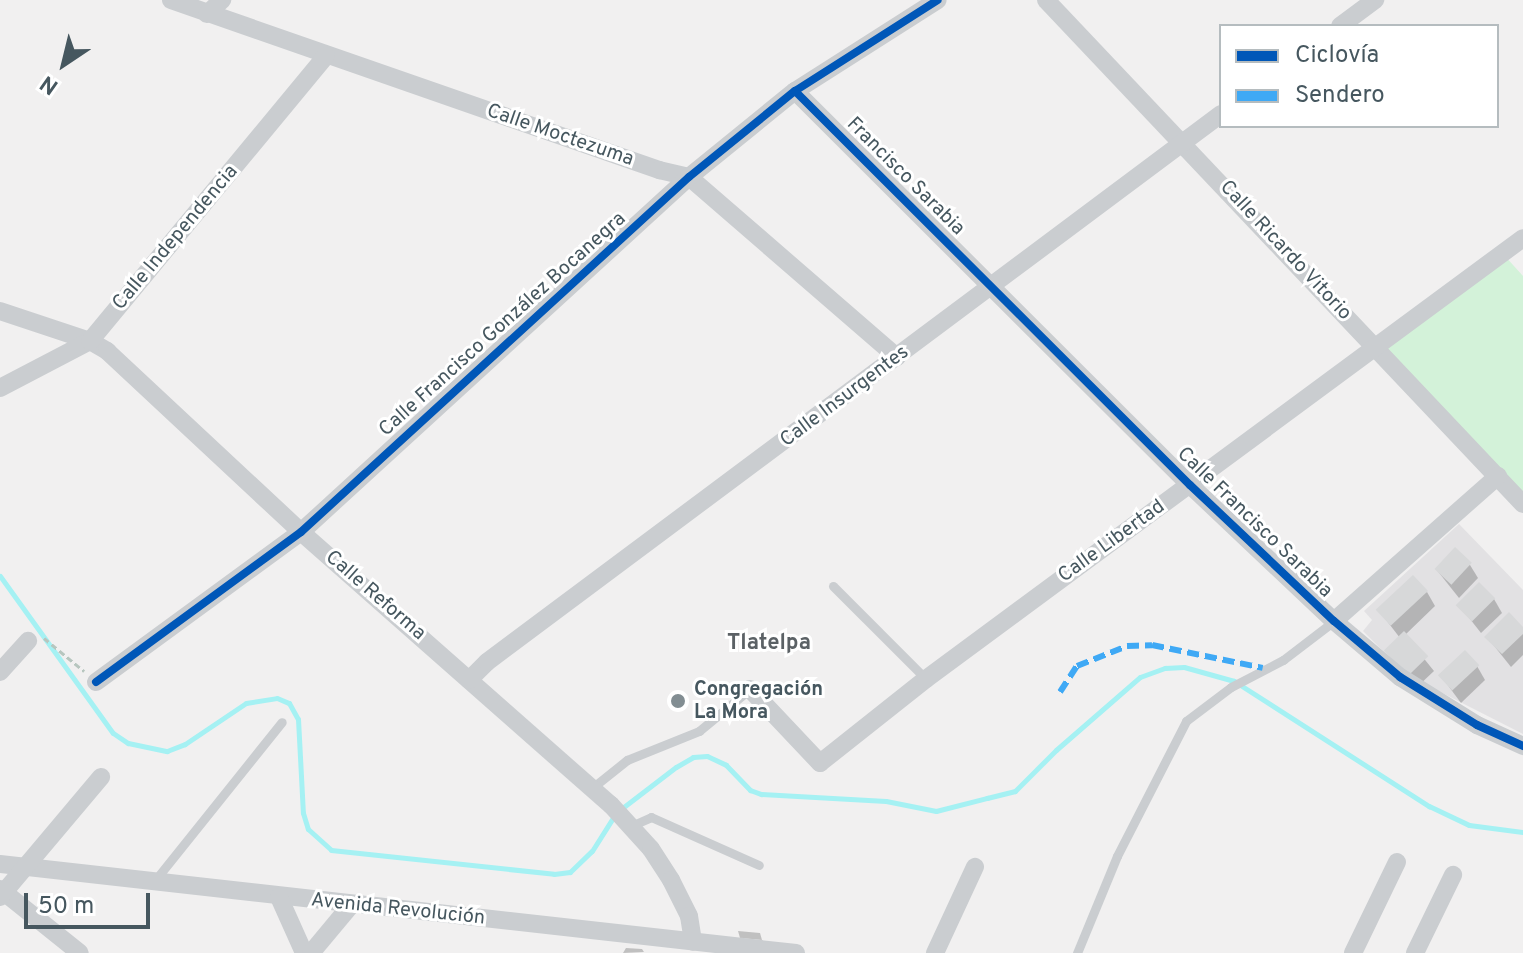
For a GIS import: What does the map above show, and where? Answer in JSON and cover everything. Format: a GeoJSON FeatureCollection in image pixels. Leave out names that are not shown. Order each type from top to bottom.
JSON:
{"type":"FeatureCollection","features":[{"type":"Feature","properties":{"kind":"street","name":"Calle Moctezuma"},"geometry":{"type":"LineString","coordinates":[[171,0],[659,170],[689,177],[897,357]]}},
{"type":"Feature","properties":{"kind":"street"},"geometry":{"type":"LineString","coordinates":[[207,14],[222,0]]}},
{"type":"Feature","properties":{"kind":"street","name":"Calle Francisco González Bocanegra"},"geometry":{"type":"LineString","coordinates":[[96,682],[301,532],[689,177],[795,91],[937,0]]}},
{"type":"Feature","properties":{"kind":"street","name":"Calle Ricardo Vitorio"},"geometry":{"type":"LineString","coordinates":[[1046,0],[1523,504]]}},
{"type":"Feature","properties":{"kind":"street"},"geometry":{"type":"LineString","coordinates":[[1343,24],[1375,0]]}},
{"type":"Feature","properties":{"kind":"street","name":"Calle Independencia"},"geometry":{"type":"LineString","coordinates":[[0,388],[90,341],[326,56]]}},
{"type":"Feature","properties":{"kind":"street","name":"Francisco Sarabia"},"geometry":{"type":"LineString","coordinates":[[795,91],[992,285]]}},
{"type":"Feature","properties":{"kind":"street","name":"Calle Insurgentes"},"geometry":{"type":"LineString","coordinates":[[469,680],[487,662],[1219,115]]}},
{"type":"Feature","properties":{"kind":"street","name":"Calle Libertad"},"geometry":{"type":"LineString","coordinates":[[750,689],[820,763],[926,679],[1523,238]]}},
{"type":"Feature","properties":{"kind":"street","name":"Calle Francisco Sarabia"},"geometry":{"type":"LineString","coordinates":[[992,285],[1190,485],[1334,621],[1400,677],[1477,725],[1523,746]]}},
{"type":"Feature","properties":{"kind":"street","name":"Calle Reforma"},"geometry":{"type":"LineString","coordinates":[[0,311],[90,341],[107,351],[301,532],[611,805],[631,826],[671,880],[689,916],[688,947]]}},
{"type":"Feature","properties":{"kind":"street"},"geometry":{"type":"LineString","coordinates":[[1334,621],[1498,476]]}},
{"type":"Feature","properties":{"kind":"street"},"geometry":{"type":"LineString","coordinates":[[0,672],[28,641]]}},
{"type":"Feature","properties":{"kind":"street"},"geometry":{"type":"LineString","coordinates":[[80,953],[1,893],[101,777]]}},
{"type":"Feature","properties":{"kind":"street"},"geometry":{"type":"LineString","coordinates":[[1353,953],[1397,862]]}},
{"type":"Feature","properties":{"kind":"street","name":"Avenida Revolución"},"geometry":{"type":"LineString","coordinates":[[0,864],[156,879],[688,947],[796,953]]}},
{"type":"Feature","properties":{"kind":"street"},"geometry":{"type":"LineString","coordinates":[[935,953],[975,867]]}},
{"type":"Feature","properties":{"kind":"street"},"geometry":{"type":"LineString","coordinates":[[1415,953],[1453,875]]}},
{"type":"Feature","properties":{"kind":"street"},"geometry":{"type":"LineString","coordinates":[[279,897],[304,953]]}},
{"type":"Feature","properties":{"kind":"street"},"geometry":{"type":"LineString","coordinates":[[311,953],[351,905]]}},
{"type":"Feature","properties":{"kind":"lane"},"geometry":{"type":"LineString","coordinates":[[833,586],[926,679]]}},
{"type":"Feature","properties":{"kind":"lane"},"geometry":{"type":"LineString","coordinates":[[1077,953],[1117,856],[1186,721],[1231,687],[1283,660],[1334,621]]}},
{"type":"Feature","properties":{"kind":"lane"},"geometry":{"type":"LineString","coordinates":[[590,789],[627,760],[699,731],[750,689]]}},
{"type":"Feature","properties":{"kind":"lane"},"geometry":{"type":"LineString","coordinates":[[156,879],[282,722]]}},
{"type":"Feature","properties":{"kind":"lane"},"geometry":{"type":"LineString","coordinates":[[631,826],[651,817],[759,865]]}},
{"type":"Feature","properties":{"kind":"path"},"geometry":{"type":"LineString","coordinates":[[28,641],[41,637],[96,682]]}},
{"type":"Feature","properties":{"kind":"shaded area"},"geometry":{"type":"Polygon","coordinates":[[[1459,524],[1523,590],[1523,734],[1407,675],[1363,631],[1372,620],[1364,611],[1459,524]]]}},
{"type":"Feature","properties":{"kind":"green space"},"geometry":{"type":"Polygon","coordinates":[[[1504,255],[1523,276],[1523,502],[1376,351],[1504,255]]]}},
{"type":"Feature","properties":{"kind":"building"},"geometry":{"type":"Polygon","coordinates":[[[1455,547],[1472,563],[1451,585],[1435,569],[1455,547]]]}},
{"type":"Feature","properties":{"kind":"building"},"geometry":{"type":"Polygon","coordinates":[[[1413,575],[1428,591],[1391,626],[1376,610],[1413,575]]]}},
{"type":"Feature","properties":{"kind":"building"},"geometry":{"type":"Polygon","coordinates":[[[1479,582],[1495,598],[1472,622],[1456,605],[1479,582]]]}},
{"type":"Feature","properties":{"kind":"building"},"geometry":{"type":"Polygon","coordinates":[[[1509,612],[1523,627],[1523,634],[1502,654],[1484,637],[1509,612]]]}},
{"type":"Feature","properties":{"kind":"building"},"geometry":{"type":"Polygon","coordinates":[[[1404,631],[1428,656],[1408,676],[1384,650],[1404,631]]]}},
{"type":"Feature","properties":{"kind":"building"},"geometry":{"type":"Polygon","coordinates":[[[1465,650],[1479,665],[1452,691],[1438,675],[1465,650]]]}},
{"type":"Feature","properties":{"kind":"waterway"},"geometry":{"type":"LineString","coordinates":[[0,576],[113,733],[128,743],[167,751],[185,744],[246,703],[277,698],[289,703],[298,719],[303,813],[308,829],[331,850],[554,874],[570,872],[592,851],[614,816]]}},
{"type":"Feature","properties":{"kind":"waterway"},"geometry":{"type":"LineString","coordinates":[[621,809],[676,767],[693,757],[707,756],[726,765],[750,790],[761,794],[886,801],[936,811],[1015,791],[1056,750],[1140,677],[1165,668],[1184,667],[1234,681],[1429,806],[1469,825],[1523,832]]}},
{"type":"Feature","properties":{"kind":"marked path"},"geometry":{"type":"LineString","coordinates":[[1060,692],[1077,666],[1127,646],[1152,645],[1263,668]]}},
{"type":"Feature","properties":{"kind":"cycle path"},"geometry":{"type":"LineString","coordinates":[[96,682],[301,532],[689,177],[795,91],[938,0]]}},
{"type":"Feature","properties":{"kind":"cycle path"},"geometry":{"type":"LineString","coordinates":[[795,91],[1190,485],[1334,621],[1400,677],[1477,725],[1523,746]]}},
{"type":"Feature","properties":{"kind":"place","name":"Congregación La Mora"},"geometry":{"type":"Point","coordinates":[678,701]}},
{"type":"Feature","properties":{"kind":"district","name":"Tlatelpa"},"geometry":{"type":"Point","coordinates":[769,644]}}]}
